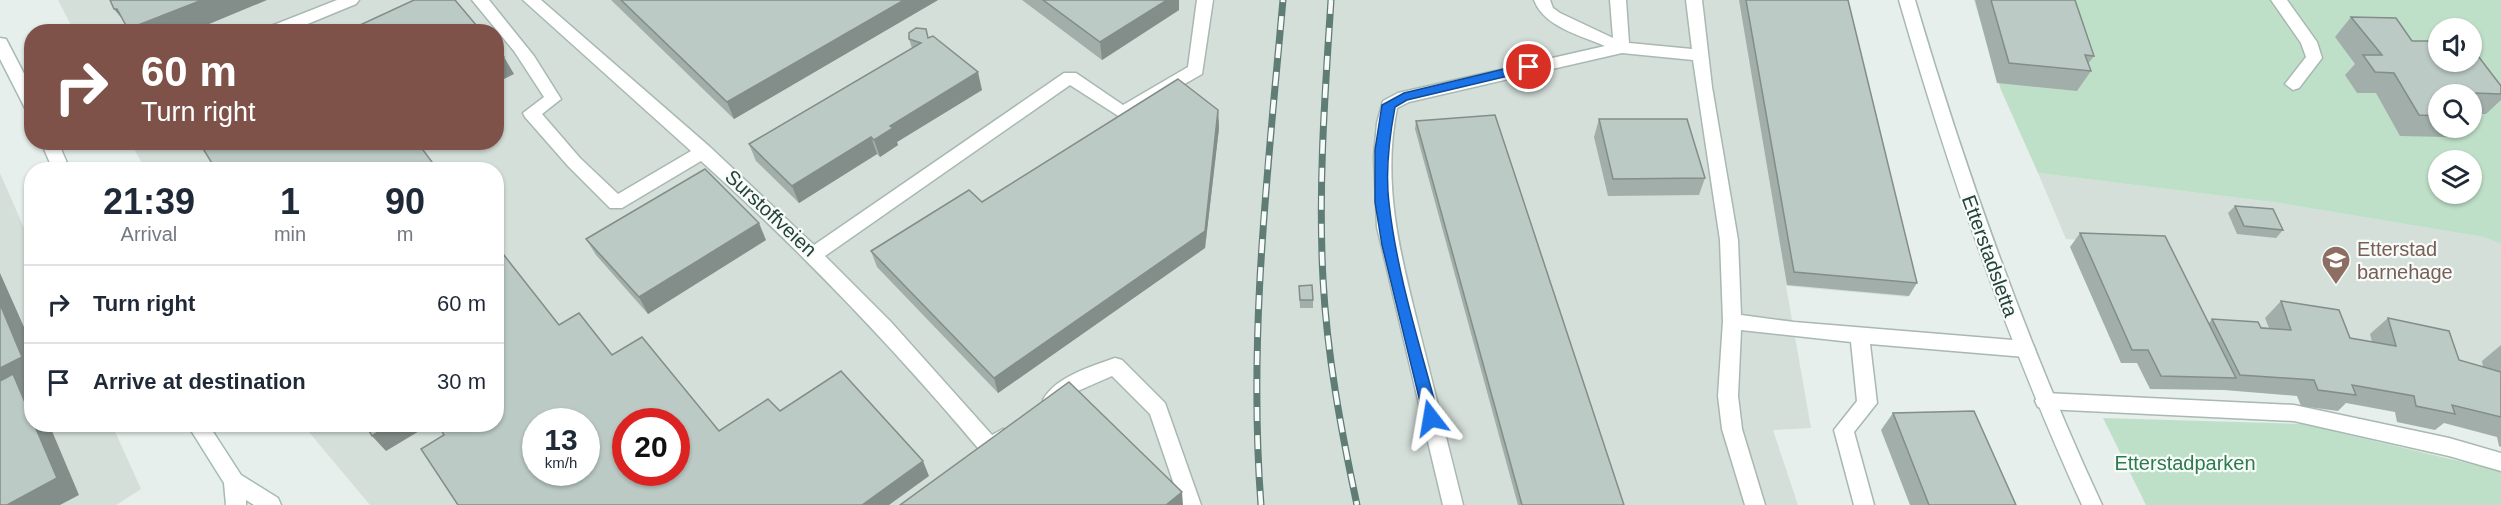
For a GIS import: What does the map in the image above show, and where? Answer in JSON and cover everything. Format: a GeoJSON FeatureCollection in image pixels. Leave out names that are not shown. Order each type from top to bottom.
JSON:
{"type":"FeatureCollection","features":[{"type":"Feature","properties":{"kind":"street"},"geometry":{"type":"LineString","coordinates":[[292,24],[351,0]]}},
{"type":"Feature","properties":{"kind":"street"},"geometry":{"type":"LineString","coordinates":[[480,0],[501,24]]}},
{"type":"Feature","properties":{"kind":"street","name":"Surstoffveien"},"geometry":{"type":"LineString","coordinates":[[531,0],[704,151],[815,254],[948,395],[990,448],[1018,427]]}},
{"type":"Feature","properties":{"kind":"street"},"geometry":{"type":"LineString","coordinates":[[815,254],[1070,77],[1123,113],[1197,70],[1205,0]]}},
{"type":"Feature","properties":{"kind":"street"},"geometry":{"type":"LineString","coordinates":[[1542,0],[1546,11],[1555,17],[1622,48]]}},
{"type":"Feature","properties":{"kind":"street"},"geometry":{"type":"LineString","coordinates":[[1618,0],[1622,48]]}},
{"type":"Feature","properties":{"kind":"street"},"geometry":{"type":"LineString","coordinates":[[1694,0],[1700,55],[1729,240],[1732,429],[1755,505]]}},
{"type":"Feature","properties":{"kind":"street","name":"Etterstadsletta"},"geometry":{"type":"LineString","coordinates":[[1907,0],[1975,221],[2045,401],[2092,505]]}},
{"type":"Feature","properties":{"kind":"street"},"geometry":{"type":"LineString","coordinates":[[2279,0],[2309,42],[2314,58],[2293,84]]}},
{"type":"Feature","properties":{"kind":"street"},"geometry":{"type":"LineString","coordinates":[[504,28],[540,75],[553,99],[531,113],[574,162],[616,203],[704,151]]}},
{"type":"Feature","properties":{"kind":"street"},"geometry":{"type":"LineString","coordinates":[[0,43],[24,90]]}},
{"type":"Feature","properties":{"kind":"street"},"geometry":{"type":"LineString","coordinates":[[1453,505],[1389,245],[1382,202],[1381,150],[1389,105],[1414,94],[1622,48],[1700,55]]}},
{"type":"Feature","properties":{"kind":"street"},"geometry":{"type":"LineString","coordinates":[[1732,321],[1860,336],[2025,350]]}},
{"type":"Feature","properties":{"kind":"street"},"geometry":{"type":"LineString","coordinates":[[1860,336],[1868,403],[1844,429],[1864,505]]}},
{"type":"Feature","properties":{"kind":"street"},"geometry":{"type":"LineString","coordinates":[[1036,412],[1073,384],[1115,366],[1158,409],[1191,505]]}},
{"type":"Feature","properties":{"kind":"street"},"geometry":{"type":"LineString","coordinates":[[2045,401],[2294,412],[2449,447],[2501,462]]}},
{"type":"Feature","properties":{"kind":"street"},"geometry":{"type":"LineString","coordinates":[[202,432],[234,482],[271,505]]}},
{"type":"Feature","properties":{"kind":"street"},"geometry":{"type":"LineString","coordinates":[[234,482],[236,505]]}},
{"type":"Feature","properties":{"kind":"shaded area"},"geometry":{"type":"Polygon","coordinates":[[[58,0],[1838,0],[1908,297],[1786,286],[1811,428],[1773,430],[1798,505],[370,505],[309,432],[504,432],[504,162],[141,162],[135,150],[504,150],[504,24],[70,24],[58,0]]]}},
{"type":"Feature","properties":{"kind":"shaded area"},"geometry":{"type":"Polygon","coordinates":[[[0,173],[24,228],[24,432],[115,432],[141,489],[116,505],[0,505],[0,173]]]}},
{"type":"Feature","properties":{"kind":"shaded area","name":"Etterstad barnehage"},"geometry":{"type":"Polygon","coordinates":[[[2038,173],[2279,203],[2483,237],[2501,244],[2501,371],[2486,367],[2382,367],[2280,350],[2196,341],[2154,246],[2066,239],[2038,173]]]}},
{"type":"Feature","properties":{"kind":"green space"},"geometry":{"type":"Polygon","coordinates":[[[1974,0],[2501,0],[2501,244],[2483,237],[2279,203],[2038,173],[2001,90],[1974,0]]]}},
{"type":"Feature","properties":{"kind":"green space","name":"Etterstadparken"},"geometry":{"type":"Polygon","coordinates":[[[2103,418],[2303,424],[2501,471],[2501,505],[2146,505],[2103,418]]]}},
{"type":"Feature","properties":{"kind":"building"},"geometry":{"type":"Polygon","coordinates":[[[110,0],[202,0],[141,24],[125,24],[117,9],[114,9],[110,0]]]}},
{"type":"Feature","properties":{"kind":"building"},"geometry":{"type":"Polygon","coordinates":[[[414,0],[455,0],[475,24],[362,24],[414,0]]]}},
{"type":"Feature","properties":{"kind":"building"},"geometry":{"type":"Polygon","coordinates":[[[621,0],[904,0],[727,102],[621,0]]]}},
{"type":"Feature","properties":{"kind":"building"},"geometry":{"type":"Polygon","coordinates":[[[1043,0],[1167,0],[1100,42],[1043,0]]]}},
{"type":"Feature","properties":{"kind":"building"},"geometry":{"type":"Polygon","coordinates":[[[1746,0],[1848,0],[1917,283],[1794,272],[1746,0]]]}},
{"type":"Feature","properties":{"kind":"building"},"geometry":{"type":"Polygon","coordinates":[[[1991,0],[2075,0],[2094,56],[2085,55],[2091,71],[2009,63],[1991,0]]]}},
{"type":"Feature","properties":{"kind":"building"},"geometry":{"type":"Polygon","coordinates":[[[2351,17],[2396,18],[2412,41],[2428,41],[2428,72],[2482,72],[2482,61],[2501,86],[2501,94],[2482,93],[2482,84],[2428,84],[2428,115],[2419,115],[2394,73],[2375,72],[2363,55],[2382,55],[2351,17]]]}},
{"type":"Feature","properties":{"kind":"building"},"geometry":{"type":"Polygon","coordinates":[[[916,28],[926,29],[928,38],[933,36],[978,72],[890,126],[893,128],[874,140],[871,137],[792,186],[749,144],[921,43],[909,39],[909,33],[916,28]]]}},
{"type":"Feature","properties":{"kind":"building"},"geometry":{"type":"Polygon","coordinates":[[[1178,79],[1218,110],[1205,231],[994,378],[871,251],[969,190],[982,202],[1178,79]]]}},
{"type":"Feature","properties":{"kind":"building"},"geometry":{"type":"Polygon","coordinates":[[[1495,115],[1624,505],[1522,505],[1416,121],[1495,115]]]}},
{"type":"Feature","properties":{"kind":"building"},"geometry":{"type":"Polygon","coordinates":[[[1599,119],[1687,119],[1705,178],[1613,179],[1599,119]]]}},
{"type":"Feature","properties":{"kind":"building"},"geometry":{"type":"Polygon","coordinates":[[[204,150],[423,150],[432,162],[211,162],[204,150]]]}},
{"type":"Feature","properties":{"kind":"building"},"geometry":{"type":"Polygon","coordinates":[[[705,169],[759,223],[639,297],[586,239],[705,169]]]}},
{"type":"Feature","properties":{"kind":"building"},"geometry":{"type":"Polygon","coordinates":[[[2235,206],[2273,209],[2283,230],[2244,226],[2235,206]]]}},
{"type":"Feature","properties":{"kind":"building"},"geometry":{"type":"Polygon","coordinates":[[[2080,233],[2165,236],[2236,378],[2161,376],[2148,350],[2132,350],[2080,233]]]}},
{"type":"Feature","properties":{"kind":"building"},"geometry":{"type":"Polygon","coordinates":[[[504,255],[559,325],[579,313],[612,355],[642,337],[719,431],[768,399],[780,411],[841,371],[923,461],[862,505],[458,505],[421,449],[444,435],[442,432],[504,432],[504,255]]]}},
{"type":"Feature","properties":{"kind":"building"},"geometry":{"type":"Polygon","coordinates":[[[1312,285],[1313,300],[1300,300],[1299,286],[1312,285]]]}},
{"type":"Feature","properties":{"kind":"building"},"geometry":{"type":"Polygon","coordinates":[[[2281,301],[2339,310],[2350,338],[2396,346],[2388,318],[2449,331],[2459,360],[2501,372],[2501,417],[2452,405],[2455,414],[2416,406],[2414,396],[2352,385],[2356,395],[2318,390],[2314,380],[2240,375],[2212,319],[2258,322],[2261,328],[2291,330],[2281,301]]]}},
{"type":"Feature","properties":{"kind":"building"},"geometry":{"type":"Polygon","coordinates":[[[0,304],[22,357],[0,368],[0,304]]]}},
{"type":"Feature","properties":{"kind":"building"},"geometry":{"type":"Polygon","coordinates":[[[13,374],[24,400],[24,432],[37,432],[57,478],[7,505],[0,505],[0,381],[13,374]]]}},
{"type":"Feature","properties":{"kind":"building"},"geometry":{"type":"Polygon","coordinates":[[[1069,382],[1182,492],[1166,505],[900,505],[1069,382]]]}},
{"type":"Feature","properties":{"kind":"building"},"geometry":{"type":"Polygon","coordinates":[[[1974,411],[2016,505],[1929,505],[1893,413],[1974,411]]]}},
{"type":"Feature","properties":{"kind":"railway"},"geometry":{"type":"LineString","coordinates":[[1261,505],[1257,378],[1258,315],[1261,252],[1283,0]]}},
{"type":"Feature","properties":{"kind":"railway"},"geometry":{"type":"LineString","coordinates":[[1331,0],[1322,174],[1323,279],[1336,392],[1357,505]]}},
{"type":"Feature","properties":{"kind":"place","name":"Etterstad barnehage"},"geometry":{"type":"Point","coordinates":[2336,286]}},
{"type":"Feature","properties":{"kind":"route"},"geometry":{"type":"LineString","coordinates":[[1431,418],[1389,245],[1382,202],[1381,150],[1389,105],[1404,97],[1529,67]]}}]}
